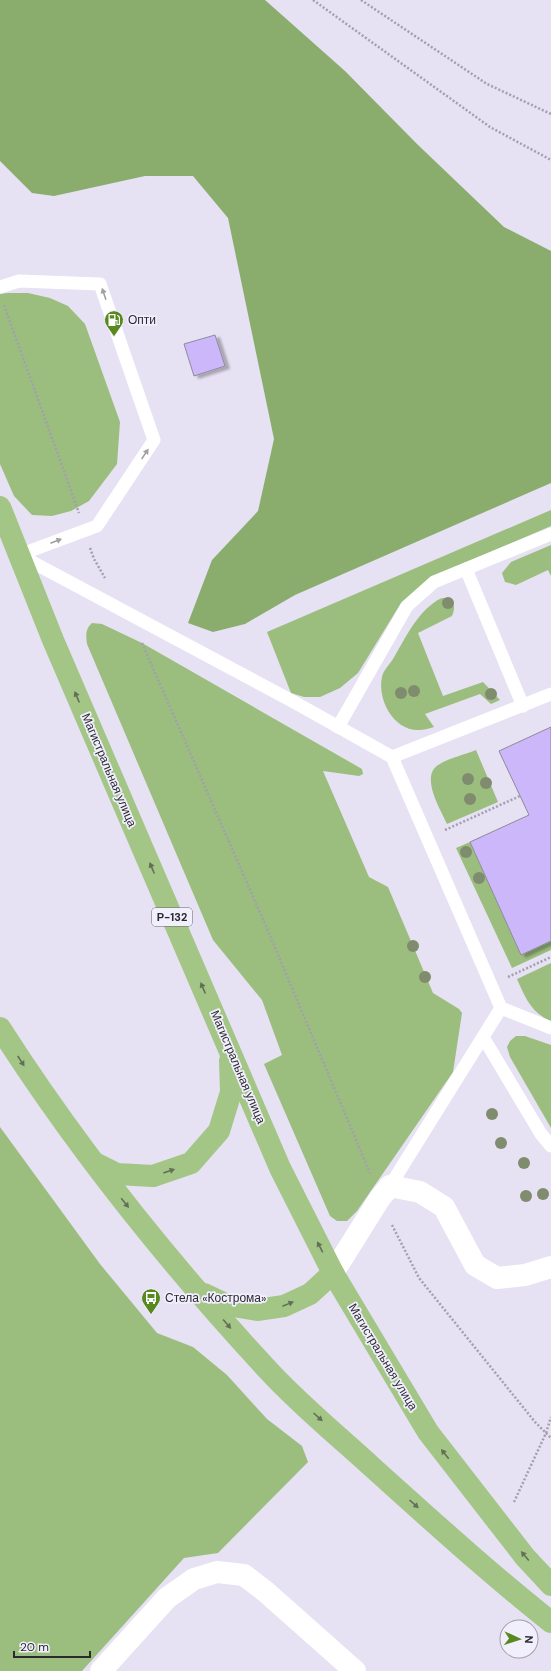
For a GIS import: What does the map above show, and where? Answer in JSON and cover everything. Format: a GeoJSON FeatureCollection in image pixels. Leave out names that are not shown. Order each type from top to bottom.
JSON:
{"type":"FeatureCollection","features":[{"type":"Feature","properties":{"kind":"highway","name":"Магистральная улица"},"geometry":{"type":"LineString","coordinates":[[0,507],[53,640],[280,1168],[333,1273],[428,1432],[525,1557],[551,1585]]}},
{"type":"Feature","properties":{"kind":"highway"},"geometry":{"type":"LineString","coordinates":[[0,544],[19,555]]}},
{"type":"Feature","properties":{"kind":"highway","name":"Р-132"},"geometry":{"type":"LineString","coordinates":[[0,1028],[35,1083],[92,1162],[118,1174],[153,1176],[191,1163],[219,1131],[231,1092],[230,1049]]}},
{"type":"Feature","properties":{"kind":"highway"},"geometry":{"type":"LineString","coordinates":[[92,1162],[197,1290],[268,1371],[500,1582],[551,1622]]}},
{"type":"Feature","properties":{"kind":"highway"},"geometry":{"type":"LineString","coordinates":[[197,1290],[227,1305],[257,1310],[284,1306],[310,1294],[333,1273]]}},
{"type":"Feature","properties":{"kind":"street"},"geometry":{"type":"LineString","coordinates":[[333,1273],[385,1192],[420,1192],[444,1207],[475,1265],[497,1278],[525,1275],[551,1267]]}},
{"type":"Feature","properties":{"kind":"street"},"geometry":{"type":"LineString","coordinates":[[101,1671],[167,1598],[194,1579],[216,1572],[244,1575],[266,1592],[355,1671]]}},
{"type":"Feature","properties":{"kind":"lane"},"geometry":{"type":"LineString","coordinates":[[0,287],[19,281],[100,284],[154,440],[97,526],[19,555]]}},
{"type":"Feature","properties":{"kind":"lane"},"geometry":{"type":"LineString","coordinates":[[338,727],[407,606],[434,582],[551,534]]}},
{"type":"Feature","properties":{"kind":"lane"},"geometry":{"type":"LineString","coordinates":[[19,555],[392,757],[501,1008],[551,1028]]}},
{"type":"Feature","properties":{"kind":"lane"},"geometry":{"type":"LineString","coordinates":[[466,569],[523,706]]}},
{"type":"Feature","properties":{"kind":"lane"},"geometry":{"type":"LineString","coordinates":[[392,757],[551,694]]}},
{"type":"Feature","properties":{"kind":"lane"},"geometry":{"type":"LineString","coordinates":[[385,1192],[501,1008]]}},
{"type":"Feature","properties":{"kind":"lane"},"geometry":{"type":"LineString","coordinates":[[483,1037],[540,1134],[551,1146]]}},
{"type":"Feature","properties":{"kind":"path"},"geometry":{"type":"LineString","coordinates":[[312,0],[490,127],[551,160]]}},
{"type":"Feature","properties":{"kind":"path"},"geometry":{"type":"LineString","coordinates":[[361,0],[487,84],[551,114]]}},
{"type":"Feature","properties":{"kind":"path"},"geometry":{"type":"LineString","coordinates":[[2,301],[85,530],[94,559],[105,579]]}},
{"type":"Feature","properties":{"kind":"path"},"geometry":{"type":"LineString","coordinates":[[124,612],[140,638],[265,924],[385,1192],[387,1216],[419,1278],[535,1422],[551,1438]]}},
{"type":"Feature","properties":{"kind":"path"},"geometry":{"type":"LineString","coordinates":[[427,838],[520,796]]}},
{"type":"Feature","properties":{"kind":"path"},"geometry":{"type":"LineString","coordinates":[[490,985],[551,957]]}},
{"type":"Feature","properties":{"kind":"path"},"geometry":{"type":"LineString","coordinates":[[514,1502],[546,1433],[551,1417]]}},
{"type":"Feature","properties":{"kind":"green space"},"geometry":{"type":"Polygon","coordinates":[[[0,0],[265,0],[345,71],[417,144],[504,227],[551,251],[551,483],[295,595],[245,624],[213,632],[188,623],[212,560],[258,511],[274,439],[228,218],[193,176],[145,176],[54,196],[32,193],[0,161],[0,0]]]}},
{"type":"Feature","properties":{"kind":"green space"},"geometry":{"type":"Polygon","coordinates":[[[28,293],[50,298],[68,306],[85,324],[120,422],[117,464],[89,501],[71,511],[52,516],[32,515],[14,496],[0,464],[0,294],[28,293]]]}},
{"type":"Feature","properties":{"kind":"green space"},"geometry":{"type":"Polygon","coordinates":[[[551,510],[551,526],[432,577],[401,603],[358,673],[340,688],[320,697],[304,697],[291,693],[267,632],[551,510]]]}},
{"type":"Feature","properties":{"kind":"green space"},"geometry":{"type":"Polygon","coordinates":[[[551,545],[551,576],[548,570],[516,585],[505,582],[502,573],[511,562],[551,545]]]}},
{"type":"Feature","properties":{"kind":"green space"},"geometry":{"type":"Polygon","coordinates":[[[442,598],[453,603],[454,609],[452,616],[418,633],[443,696],[483,682],[500,700],[491,704],[480,694],[425,714],[434,727],[421,730],[410,729],[395,720],[389,712],[382,695],[382,677],[413,625],[426,609],[442,598]]]}},
{"type":"Feature","properties":{"kind":"green space"},"geometry":{"type":"Polygon","coordinates":[[[92,623],[102,624],[142,643],[362,769],[363,774],[359,776],[323,771],[369,877],[388,887],[433,993],[459,1009],[462,1013],[453,1072],[357,1211],[347,1221],[337,1221],[330,1216],[264,1064],[282,1055],[262,1000],[213,940],[87,644],[87,630],[92,623]]]}},
{"type":"Feature","properties":{"kind":"green space"},"geometry":{"type":"Polygon","coordinates":[[[476,750],[498,802],[447,824],[431,785],[433,770],[438,765],[452,758],[476,750]]]}},
{"type":"Feature","properties":{"kind":"green space"},"geometry":{"type":"Polygon","coordinates":[[[470,842],[521,954],[551,941],[551,950],[512,968],[456,848],[470,842]]]}},
{"type":"Feature","properties":{"kind":"green space"},"geometry":{"type":"Polygon","coordinates":[[[551,963],[551,1021],[538,1014],[526,998],[517,979],[551,963]]]}},
{"type":"Feature","properties":{"kind":"green space"},"geometry":{"type":"Polygon","coordinates":[[[516,1036],[525,1036],[551,1045],[551,1128],[510,1057],[507,1047],[510,1041],[516,1036]]]}},
{"type":"Feature","properties":{"kind":"green space"},"geometry":{"type":"Polygon","coordinates":[[[0,1127],[100,1264],[157,1333],[193,1347],[227,1375],[267,1419],[302,1446],[308,1462],[218,1553],[184,1558],[82,1671],[0,1671],[0,1127]]]}},
{"type":"Feature","properties":{"kind":"building"},"geometry":{"type":"Polygon","coordinates":[[[215,335],[225,366],[194,376],[184,344],[215,335]]]}},
{"type":"Feature","properties":{"kind":"building"},"geometry":{"type":"Polygon","coordinates":[[[551,727],[551,941],[521,955],[470,842],[529,815],[499,751],[551,727]]]}},
{"type":"Feature","properties":{"kind":"place","name":"Опти"},"geometry":{"type":"Point","coordinates":[114,337]}},
{"type":"Feature","properties":{"kind":"place","name":"Стела «Кострома»"},"geometry":{"type":"Point","coordinates":[151,1315]}}]}
